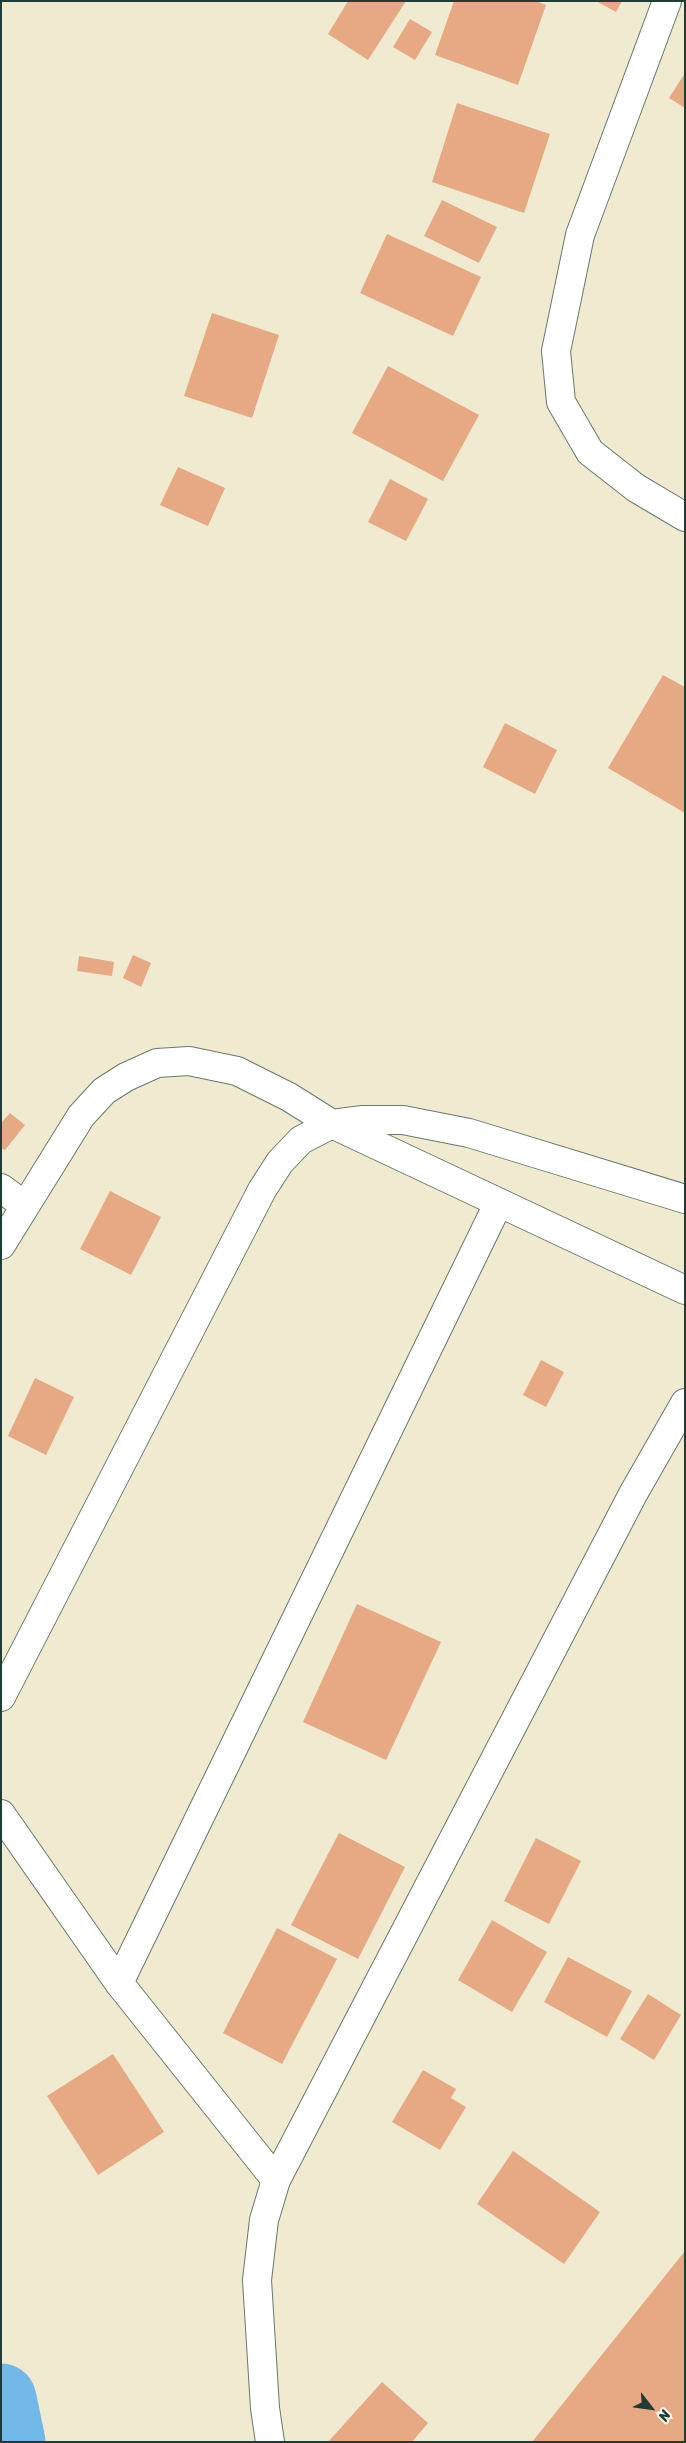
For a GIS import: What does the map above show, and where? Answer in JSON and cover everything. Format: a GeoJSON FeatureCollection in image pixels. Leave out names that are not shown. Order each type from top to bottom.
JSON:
{"type":"FeatureCollection","features":[{"type":"Feature","properties":{"kind":"street"},"geometry":{"type":"LineString","coordinates":[[667,1],[580,235],[556,352],[561,402],[590,452],[636,488],[685,517]]}},
{"type":"Feature","properties":{"kind":"street"},"geometry":{"type":"LineString","coordinates":[[1,1245],[24,1205],[81,1116],[98,1098],[126,1077],[157,1063],[189,1061],[237,1071],[289,1097],[332,1124],[498,1204],[685,1290]]}},
{"type":"Feature","properties":{"kind":"street"},"geometry":{"type":"LineString","coordinates":[[1,1697],[262,1190],[280,1162],[302,1140],[332,1124],[363,1120],[403,1120],[469,1133],[685,1199]]}},
{"type":"Feature","properties":{"kind":"street"},"geometry":{"type":"LineString","coordinates":[[1,1188],[24,1205]]}},
{"type":"Feature","properties":{"kind":"street"},"geometry":{"type":"LineString","coordinates":[[119,1983],[498,1204]]}},
{"type":"Feature","properties":{"kind":"street"},"geometry":{"type":"LineString","coordinates":[[270,2442],[265,2408],[257,2280],[264,2220],[276,2180],[633,1494],[685,1403]]}},
{"type":"Feature","properties":{"kind":"street"},"geometry":{"type":"LineString","coordinates":[[1,1814],[119,1983],[276,2180]]}},
{"type":"Feature","properties":{"kind":"building"},"geometry":{"type":"Polygon","coordinates":[[[348,1],[406,1],[368,60],[328,34],[348,1]]]}},
{"type":"Feature","properties":{"kind":"building"},"geometry":{"type":"Polygon","coordinates":[[[454,1],[536,1],[546,5],[518,85],[435,55],[454,1]]]}},
{"type":"Feature","properties":{"kind":"building"},"geometry":{"type":"Polygon","coordinates":[[[596,1],[622,1],[616,12],[596,1]]]}},
{"type":"Feature","properties":{"kind":"building"},"geometry":{"type":"Polygon","coordinates":[[[410,19],[432,32],[415,60],[393,47],[410,19]]]}},
{"type":"Feature","properties":{"kind":"building"},"geometry":{"type":"Polygon","coordinates":[[[685,73],[685,108],[669,98],[685,73]]]}},
{"type":"Feature","properties":{"kind":"building"},"geometry":{"type":"Polygon","coordinates":[[[457,103],[550,134],[524,213],[432,182],[457,103]]]}},
{"type":"Feature","properties":{"kind":"building"},"geometry":{"type":"Polygon","coordinates":[[[442,200],[497,227],[479,263],[424,236],[442,200]]]}},
{"type":"Feature","properties":{"kind":"building"},"geometry":{"type":"Polygon","coordinates":[[[387,234],[481,277],[453,336],[360,293],[387,234]]]}},
{"type":"Feature","properties":{"kind":"building"},"geometry":{"type":"Polygon","coordinates":[[[212,313],[279,335],[252,418],[184,396],[212,313]]]}},
{"type":"Feature","properties":{"kind":"building"},"geometry":{"type":"Polygon","coordinates":[[[388,366],[479,415],[443,481],[352,433],[388,366]]]}},
{"type":"Feature","properties":{"kind":"building"},"geometry":{"type":"Polygon","coordinates":[[[178,467],[225,488],[208,526],[160,505],[178,467]]]}},
{"type":"Feature","properties":{"kind":"building"},"geometry":{"type":"Polygon","coordinates":[[[390,479],[428,499],[406,541],[368,522],[390,479]]]}},
{"type":"Feature","properties":{"kind":"building"},"geometry":{"type":"Polygon","coordinates":[[[663,675],[685,687],[685,813],[608,768],[663,675]]]}},
{"type":"Feature","properties":{"kind":"building"},"geometry":{"type":"Polygon","coordinates":[[[505,723],[557,750],[535,794],[483,767],[505,723]]]}},
{"type":"Feature","properties":{"kind":"building"},"geometry":{"type":"Polygon","coordinates":[[[133,955],[151,963],[141,987],[123,978],[133,955]]]}},
{"type":"Feature","properties":{"kind":"building"},"geometry":{"type":"Polygon","coordinates":[[[79,956],[114,962],[112,976],[77,971],[79,956]]]}},
{"type":"Feature","properties":{"kind":"building"},"geometry":{"type":"Polygon","coordinates":[[[10,1113],[25,1125],[5,1150],[1,1148],[1,1123],[10,1113]]]}},
{"type":"Feature","properties":{"kind":"building"},"geometry":{"type":"Polygon","coordinates":[[[110,1191],[161,1217],[131,1275],[80,1249],[110,1191]]]}},
{"type":"Feature","properties":{"kind":"building"},"geometry":{"type":"Polygon","coordinates":[[[541,1360],[564,1372],[546,1407],[523,1395],[541,1360]]]}},
{"type":"Feature","properties":{"kind":"building"},"geometry":{"type":"Polygon","coordinates":[[[35,1378],[74,1397],[46,1455],[8,1436],[35,1378]]]}},
{"type":"Feature","properties":{"kind":"building"},"geometry":{"type":"Polygon","coordinates":[[[357,1604],[441,1642],[386,1760],[303,1722],[357,1604]]]}},
{"type":"Feature","properties":{"kind":"building"},"geometry":{"type":"Polygon","coordinates":[[[339,1833],[405,1867],[358,1959],[291,1925],[339,1833]]]}},
{"type":"Feature","properties":{"kind":"building"},"geometry":{"type":"Polygon","coordinates":[[[536,1838],[581,1861],[549,1924],[504,1901],[536,1838]]]}},
{"type":"Feature","properties":{"kind":"building"},"geometry":{"type":"Polygon","coordinates":[[[492,1920],[547,1952],[512,2012],[458,1980],[492,1920]]]}},
{"type":"Feature","properties":{"kind":"building"},"geometry":{"type":"Polygon","coordinates":[[[277,1928],[337,1959],[282,2064],[223,2033],[277,1928]]]}},
{"type":"Feature","properties":{"kind":"building"},"geometry":{"type":"Polygon","coordinates":[[[568,1957],[632,1991],[607,2037],[544,2002],[568,1957]]]}},
{"type":"Feature","properties":{"kind":"building"},"geometry":{"type":"Polygon","coordinates":[[[648,1994],[681,2015],[654,2060],[620,2039],[648,1994]]]}},
{"type":"Feature","properties":{"kind":"building"},"geometry":{"type":"Polygon","coordinates":[[[113,2054],[164,2132],[98,2175],[47,2096],[113,2054]]]}},
{"type":"Feature","properties":{"kind":"building"},"geometry":{"type":"Polygon","coordinates":[[[423,2070],[456,2089],[451,2098],[466,2107],[440,2150],[392,2122],[423,2070]]]}},
{"type":"Feature","properties":{"kind":"building"},"geometry":{"type":"Polygon","coordinates":[[[513,2151],[600,2212],[564,2264],[477,2204],[513,2151]]]}},
{"type":"Feature","properties":{"kind":"building"},"geometry":{"type":"Polygon","coordinates":[[[685,2251],[685,2442],[532,2442],[685,2251]]]}},
{"type":"Feature","properties":{"kind":"building"},"geometry":{"type":"Polygon","coordinates":[[[382,2382],[428,2423],[412,2442],[328,2442],[382,2382]]]}},
{"type":"Feature","properties":{"kind":"waterway"},"geometry":{"type":"LineString","coordinates":[[1,2399],[10,2442]]}}]}
